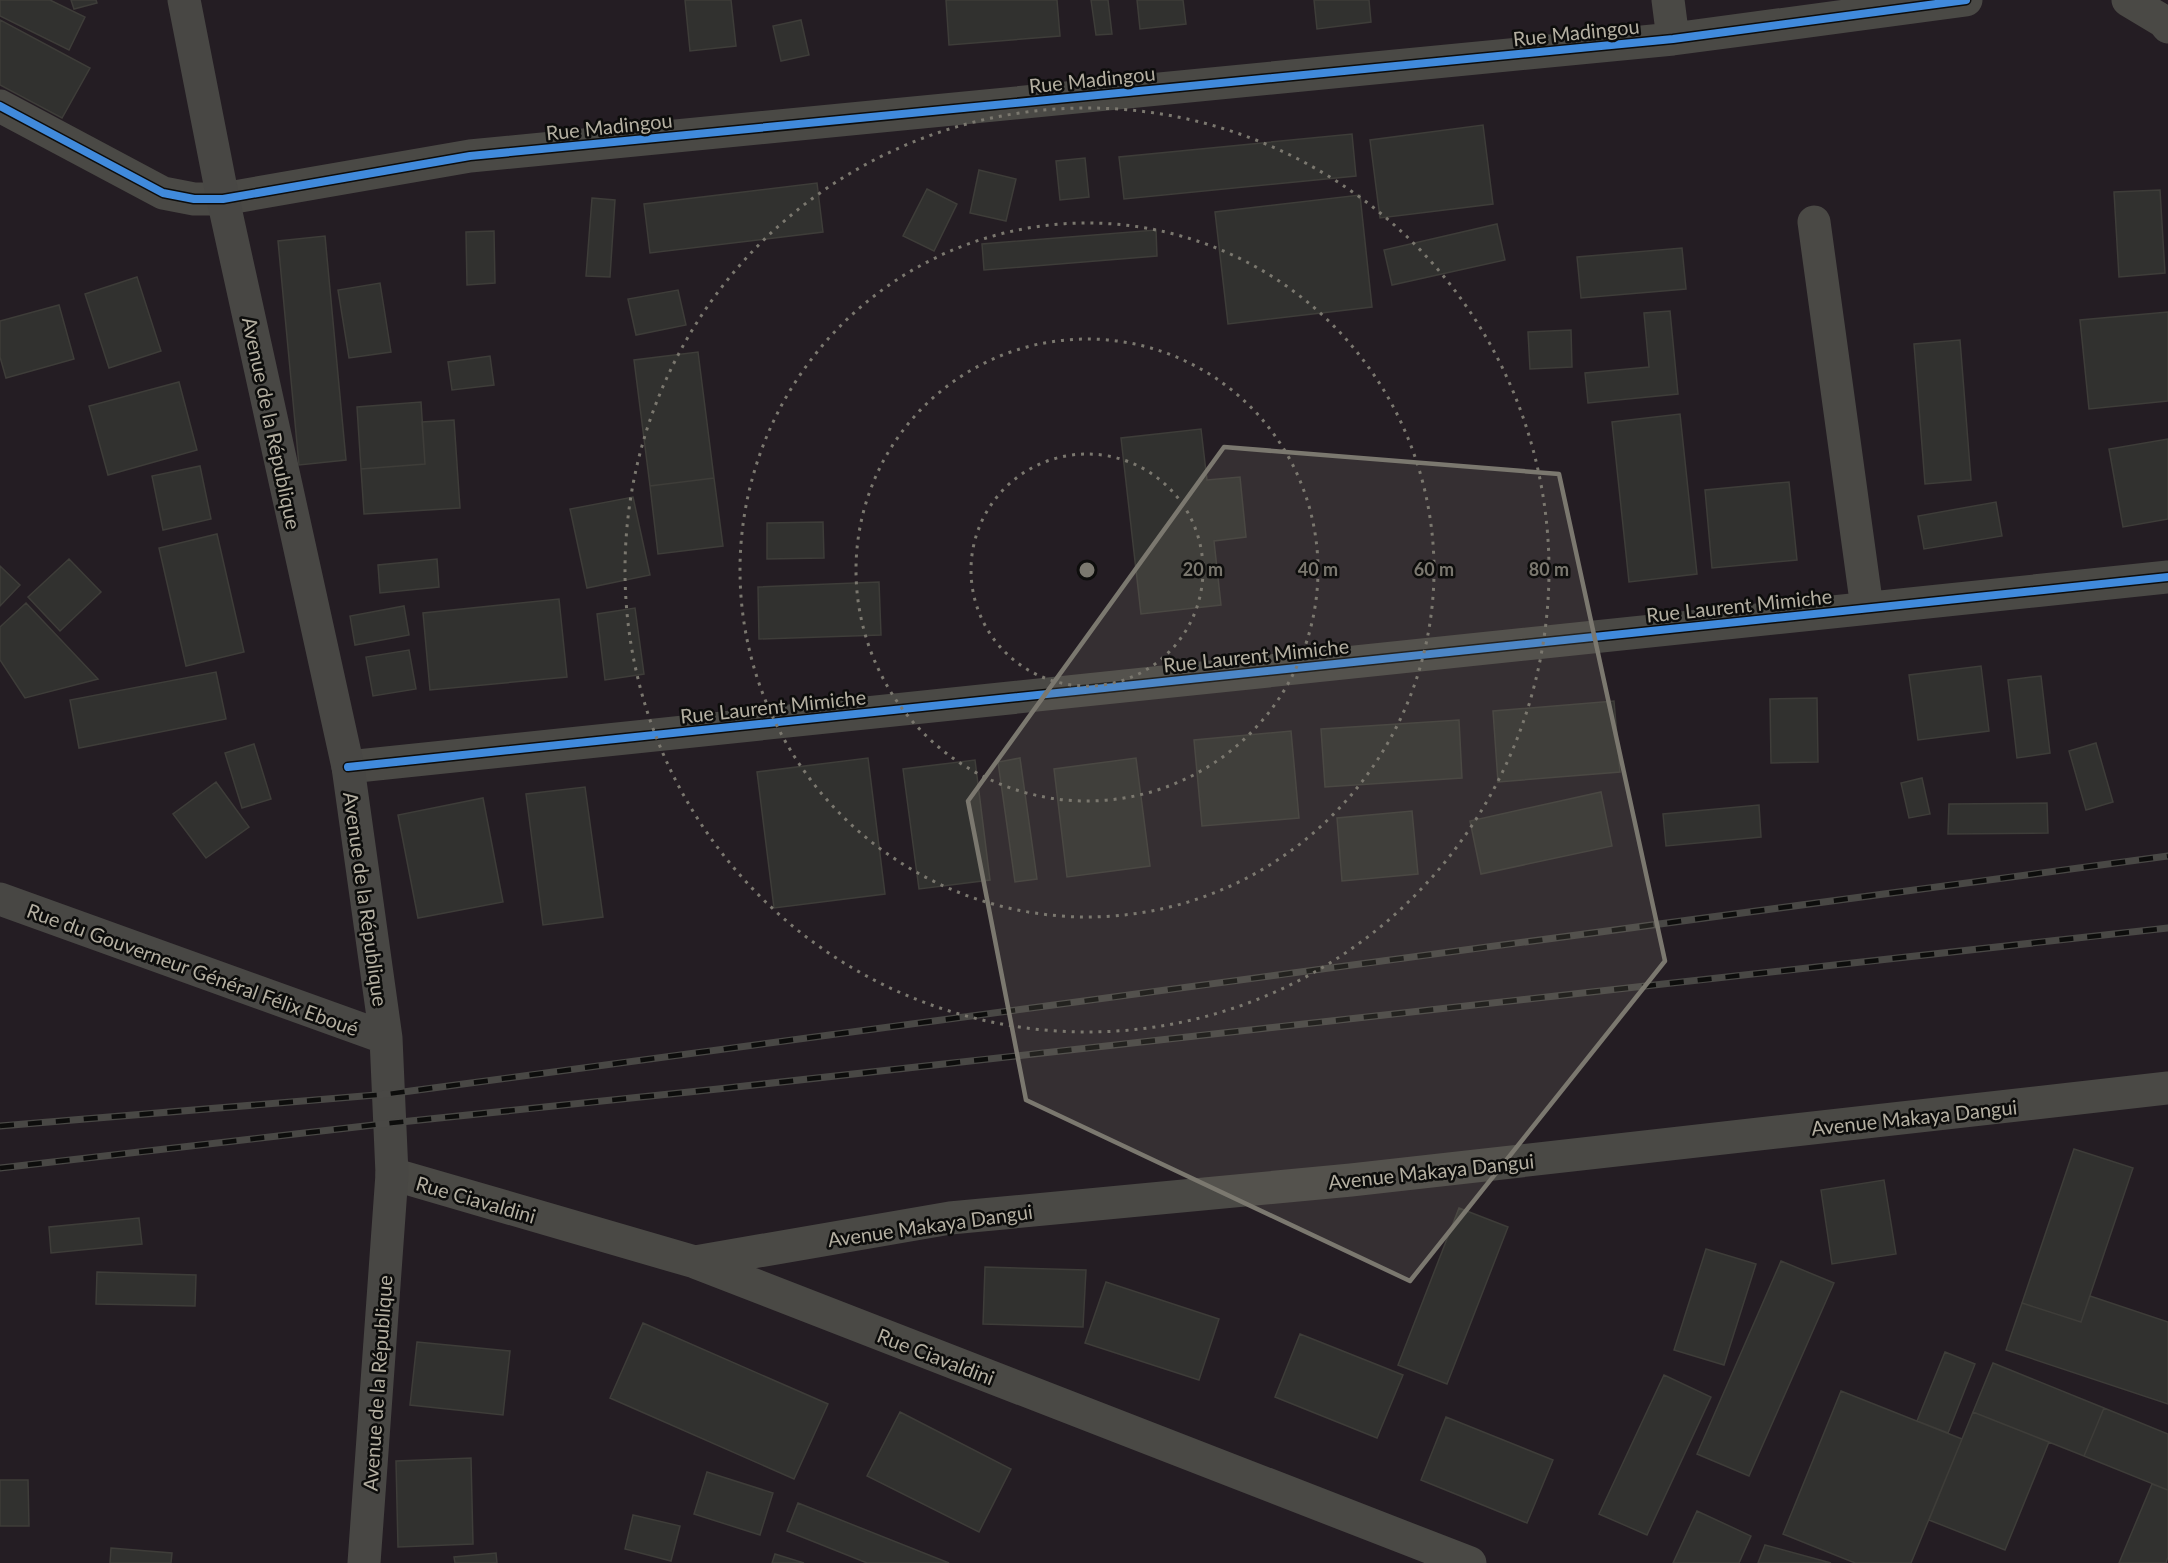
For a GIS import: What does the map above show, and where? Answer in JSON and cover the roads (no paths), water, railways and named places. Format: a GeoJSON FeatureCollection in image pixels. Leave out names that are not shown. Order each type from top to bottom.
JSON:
{"type":"FeatureCollection","features":[{"type":"Feature","properties":{"kind":"street","name":"Avenue de la République"},"geometry":{"type":"LineString","coordinates":[[184,0],[223,199],[348,767],[386,1038],[392,1174],[364,1563]]}},
{"type":"Feature","properties":{"kind":"street"},"geometry":{"type":"LineString","coordinates":[[1668,0],[1673,39]]}},
{"type":"Feature","properties":{"kind":"street","name":"Rue Madingou"},"geometry":{"type":"LineString","coordinates":[[0,106],[163,193],[194,199],[223,199],[470,156],[1673,39],[1841,8],[1966,0]]}},
{"type":"Feature","properties":{"kind":"street"},"geometry":{"type":"LineString","coordinates":[[2128,0],[2163,21],[2168,27]]}},
{"type":"Feature","properties":{"kind":"street"},"geometry":{"type":"LineString","coordinates":[[1814,222],[1867,608]]}},
{"type":"Feature","properties":{"kind":"street","name":"Rue Laurent Mimiche"},"geometry":{"type":"LineString","coordinates":[[348,767],[2168,577]]}},
{"type":"Feature","properties":{"kind":"street","name":"Rue du Gouverneur Général Félix Eboué"},"geometry":{"type":"LineString","coordinates":[[0,900],[386,1038]]}},
{"type":"Feature","properties":{"kind":"street","name":"Avenue Makaya Dangui"},"geometry":{"type":"LineString","coordinates":[[695,1262],[950,1218],[1351,1180],[2168,1088]]}},
{"type":"Feature","properties":{"kind":"street","name":"Rue Ciavaldini"},"geometry":{"type":"LineString","coordinates":[[392,1174],[695,1262],[1470,1563]]}},
{"type":"Feature","properties":{"kind":"railway"},"geometry":{"type":"LineString","coordinates":[[0,1126],[388,1094],[2168,856]]}},
{"type":"Feature","properties":{"kind":"railway"},"geometry":{"type":"LineString","coordinates":[[0,1168],[2168,928]]}}]}
